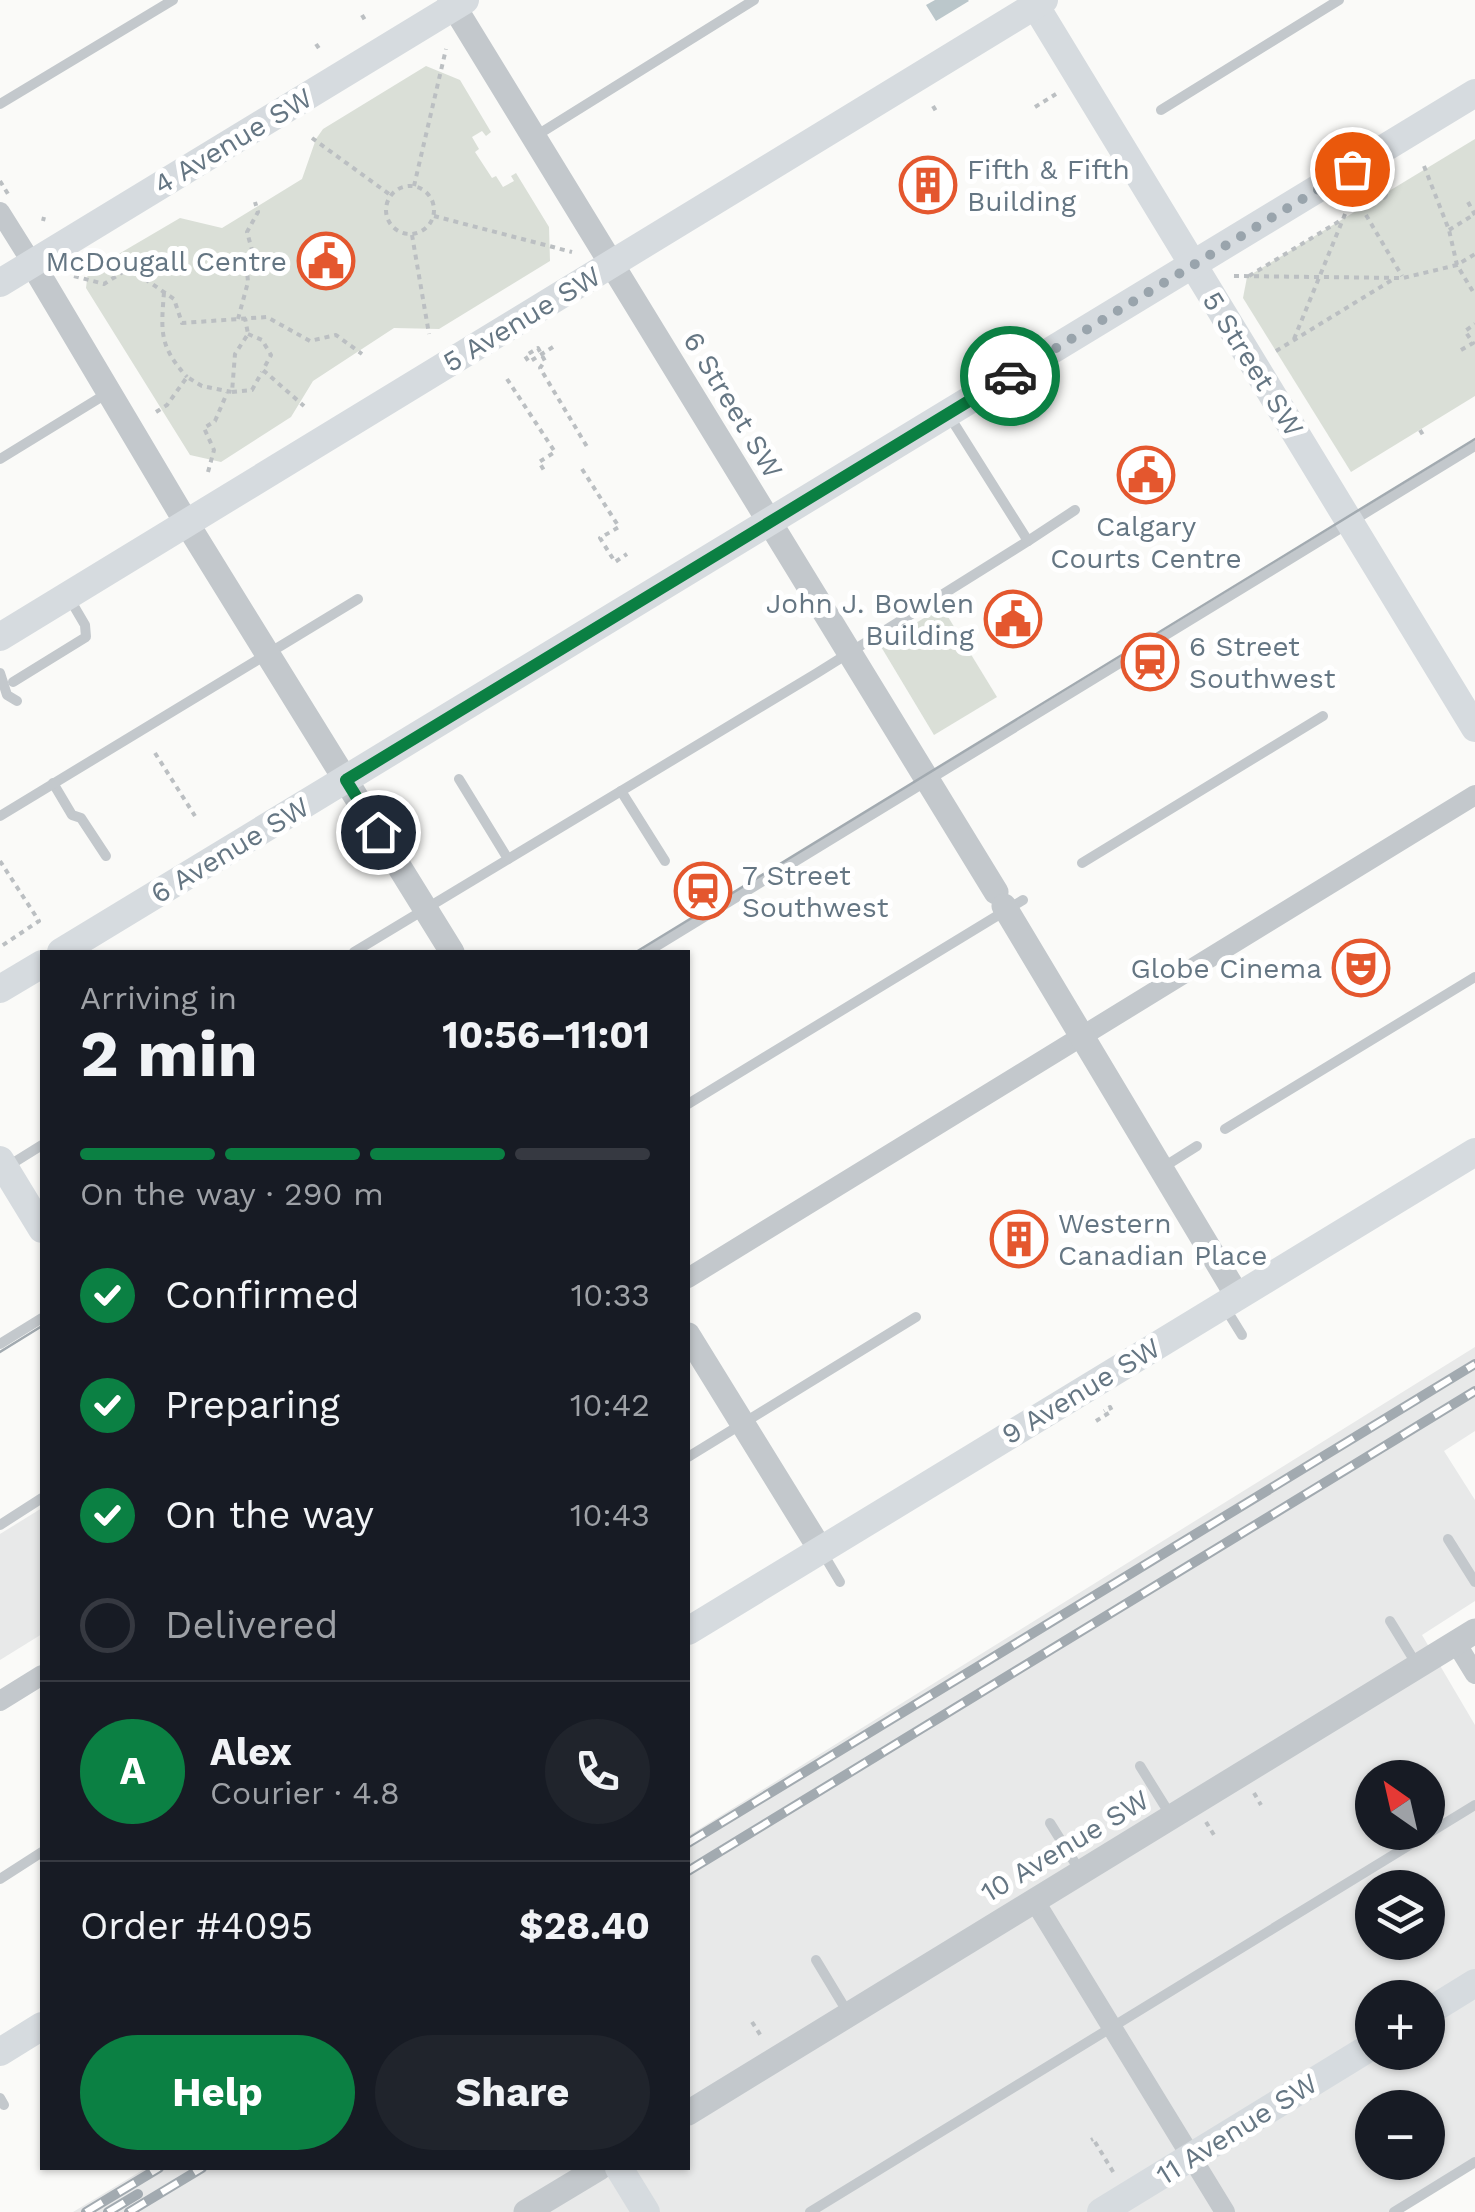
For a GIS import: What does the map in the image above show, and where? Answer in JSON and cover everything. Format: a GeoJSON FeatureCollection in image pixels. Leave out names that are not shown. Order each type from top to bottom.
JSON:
{"type":"FeatureCollection","features":[{"type":"Feature","properties":{"kind":"main road","name":"4 Avenue SW"},"geometry":{"type":"LineString","coordinates":[[0,283],[457,2]]}},
{"type":"Feature","properties":{"kind":"main road","name":"5 Avenue SW"},"geometry":{"type":"LineString","coordinates":[[0,637],[1037,2]]}},
{"type":"Feature","properties":{"kind":"main road","name":"5 Street SW"},"geometry":{"type":"LineString","coordinates":[[1037,2],[1192,266],[1475,728]]}},
{"type":"Feature","properties":{"kind":"main road","name":"6 Avenue SW"},"geometry":{"type":"LineString","coordinates":[[64,950],[1475,93]]}},
{"type":"Feature","properties":{"kind":"main road"},"geometry":{"type":"LineString","coordinates":[[0,990],[40,965]]}},
{"type":"Feature","properties":{"kind":"main road","name":"9 Avenue SW"},"geometry":{"type":"LineString","coordinates":[[690,1630],[1475,1152]]}},
{"type":"Feature","properties":{"kind":"main road"},"geometry":{"type":"LineString","coordinates":[[2,1166],[40,1225]]}},
{"type":"Feature","properties":{"kind":"main road"},"geometry":{"type":"LineString","coordinates":[[1445,2002],[1475,1983]]}},
{"type":"Feature","properties":{"kind":"main road"},"geometry":{"type":"LineString","coordinates":[[0,2052],[40,2027]]}},
{"type":"Feature","properties":{"kind":"main road","name":"11 Avenue SW"},"geometry":{"type":"LineString","coordinates":[[1101,2212],[1355,2056]]}},
{"type":"Feature","properties":{"kind":"main road"},"geometry":{"type":"LineString","coordinates":[[620,2170],[646,2212]]}},
{"type":"Feature","properties":{"kind":"street","name":"6 Street SW"},"geometry":{"type":"LineString","coordinates":[[457,2],[534,137],[768,522],[1007,902],[1081,1036],[1161,1168],[1231,1301]]}},
{"type":"Feature","properties":{"kind":"street"},"geometry":{"type":"LineString","coordinates":[[0,212],[451,950]]}},
{"type":"Feature","properties":{"kind":"street"},"geometry":{"type":"LineString","coordinates":[[690,1277],[1475,794]]}},
{"type":"Feature","properties":{"kind":"street"},"geometry":{"type":"LineString","coordinates":[[690,1338],[820,1549]]}},
{"type":"Feature","properties":{"kind":"street"},"geometry":{"type":"LineString","coordinates":[[1465,1637],[1475,1674]]}},
{"type":"Feature","properties":{"kind":"street","name":"10 Avenue SW"},"geometry":{"type":"LineString","coordinates":[[690,2112],[1465,1637]]}},
{"type":"Feature","properties":{"kind":"street"},"geometry":{"type":"LineString","coordinates":[[0,1701],[40,1676]]}},
{"type":"Feature","properties":{"kind":"street"},"geometry":{"type":"LineString","coordinates":[[1034,1900],[1225,2212]]}},
{"type":"Feature","properties":{"kind":"street"},"geometry":{"type":"LineString","coordinates":[[526,2212],[597,2170]]}},
{"type":"Feature","properties":{"kind":"lane"},"geometry":{"type":"LineString","coordinates":[[0,104],[173,0]]}},
{"type":"Feature","properties":{"kind":"lane"},"geometry":{"type":"LineString","coordinates":[[534,137],[754,0]]}},
{"type":"Feature","properties":{"kind":"lane"},"geometry":{"type":"LineString","coordinates":[[1161,110],[1339,0]]}},
{"type":"Feature","properties":{"kind":"lane"},"geometry":{"type":"LineString","coordinates":[[1358,166],[1378,199]]}},
{"type":"Feature","properties":{"kind":"lane"},"geometry":{"type":"LineString","coordinates":[[0,458],[109,392]]}},
{"type":"Feature","properties":{"kind":"lane"},"geometry":{"type":"LineString","coordinates":[[948,413],[1028,540]]}},
{"type":"Feature","properties":{"kind":"lane"},"geometry":{"type":"LineString","coordinates":[[651,950],[1475,446]]}},
{"type":"Feature","properties":{"kind":"lane"},"geometry":{"type":"LineString","coordinates":[[357,950],[850,652],[1075,510]]}},
{"type":"Feature","properties":{"kind":"lane"},"geometry":{"type":"LineString","coordinates":[[6,678],[23,679],[86,637],[85,625],[68,595]]}},
{"type":"Feature","properties":{"kind":"lane"},"geometry":{"type":"LineString","coordinates":[[0,816],[358,599]]}},
{"type":"Feature","properties":{"kind":"lane"},"geometry":{"type":"LineString","coordinates":[[1082,864],[1165,807],[1323,716]]}},
{"type":"Feature","properties":{"kind":"lane"},"geometry":{"type":"LineString","coordinates":[[459,779],[508,860]]}},
{"type":"Feature","properties":{"kind":"lane"},"geometry":{"type":"LineString","coordinates":[[53,783],[72,815],[81,818],[106,856]]}},
{"type":"Feature","properties":{"kind":"lane"},"geometry":{"type":"LineString","coordinates":[[621,791],[665,862]]}},
{"type":"Feature","properties":{"kind":"lane"},"geometry":{"type":"LineString","coordinates":[[690,1103],[1007,902]]}},
{"type":"Feature","properties":{"kind":"lane"},"geometry":{"type":"LineString","coordinates":[[1225,1130],[1475,976]]}},
{"type":"Feature","properties":{"kind":"lane"},"geometry":{"type":"LineString","coordinates":[[2,1166],[40,1146]]}},
{"type":"Feature","properties":{"kind":"lane"},"geometry":{"type":"LineString","coordinates":[[1161,1168],[1197,1146]]}},
{"type":"Feature","properties":{"kind":"lane"},"geometry":{"type":"LineString","coordinates":[[1231,1301],[1242,1335]]}},
{"type":"Feature","properties":{"kind":"lane"},"geometry":{"type":"LineString","coordinates":[[690,1456],[916,1317]]}},
{"type":"Feature","properties":{"kind":"lane"},"geometry":{"type":"LineString","coordinates":[[0,1344],[40,1319]]}},
{"type":"Feature","properties":{"kind":"lane"},"geometry":{"type":"LineString","coordinates":[[0,1525],[40,1499]]}},
{"type":"Feature","properties":{"kind":"lane"},"geometry":{"type":"LineString","coordinates":[[1448,1538],[1475,1582]]}},
{"type":"Feature","properties":{"kind":"lane"},"geometry":{"type":"LineString","coordinates":[[820,1549],[840,1582]]}},
{"type":"Feature","properties":{"kind":"lane"},"geometry":{"type":"LineString","coordinates":[[1390,1621],[1418,1666]]}},
{"type":"Feature","properties":{"kind":"lane"},"geometry":{"type":"LineString","coordinates":[[1140,1766],[1171,1816]]}},
{"type":"Feature","properties":{"kind":"lane"},"geometry":{"type":"LineString","coordinates":[[810,2212],[1475,1805]]}},
{"type":"Feature","properties":{"kind":"lane"},"geometry":{"type":"LineString","coordinates":[[1050,1823],[1080,1872]]}},
{"type":"Feature","properties":{"kind":"lane"},"geometry":{"type":"LineString","coordinates":[[0,1879],[40,1853]]}},
{"type":"Feature","properties":{"kind":"lane"},"geometry":{"type":"LineString","coordinates":[[816,1960],[848,2014]]}},
{"type":"Feature","properties":{"kind":"lane"},"geometry":{"type":"LineString","coordinates":[[1394,2212],[1475,2162]]}},
{"type":"Feature","properties":{"kind":"path"},"geometry":{"type":"LineString","coordinates":[[362,16],[366,22]]}},
{"type":"Feature","properties":{"kind":"path"},"geometry":{"type":"LineString","coordinates":[[316,44],[320,50]]}},
{"type":"Feature","properties":{"kind":"path"},"geometry":{"type":"LineString","coordinates":[[414,186],[446,49]]}},
{"type":"Feature","properties":{"kind":"path"},"geometry":{"type":"LineString","coordinates":[[1035,106],[1056,94]]}},
{"type":"Feature","properties":{"kind":"path"},"geometry":{"type":"LineString","coordinates":[[932,106],[937,113]]}},
{"type":"Feature","properties":{"kind":"path"},"geometry":{"type":"LineString","coordinates":[[312,138],[390,195]]}},
{"type":"Feature","properties":{"kind":"path"},"geometry":{"type":"LineString","coordinates":[[1424,166],[1449,230],[1457,264],[1475,295]]}},
{"type":"Feature","properties":{"kind":"path"},"geometry":{"type":"LineString","coordinates":[[1421,178],[1429,174]]}},
{"type":"Feature","properties":{"kind":"path"},"geometry":{"type":"LineString","coordinates":[[414,186],[428,193],[434,216],[425,229],[412,234],[395,230],[386,208],[390,195],[398,188],[414,186]]}},
{"type":"Feature","properties":{"kind":"path"},"geometry":{"type":"LineString","coordinates":[[164,292],[161,337],[174,361],[202,386],[252,390],[271,354],[262,340],[248,334],[242,318],[248,282],[246,260],[252,250],[247,232],[258,212],[254,202]]}},
{"type":"Feature","properties":{"kind":"path"},"geometry":{"type":"LineString","coordinates":[[1294,339],[1350,202]]}},
{"type":"Feature","properties":{"kind":"path"},"geometry":{"type":"LineString","coordinates":[[1449,230],[1475,214],[1468,202]]}},
{"type":"Feature","properties":{"kind":"path"},"geometry":{"type":"LineString","coordinates":[[1365,214],[1399,278]]}},
{"type":"Feature","properties":{"kind":"path"},"geometry":{"type":"LineString","coordinates":[[434,216],[572,252]]}},
{"type":"Feature","properties":{"kind":"path"},"geometry":{"type":"LineString","coordinates":[[1247,277],[1343,219]]}},
{"type":"Feature","properties":{"kind":"path"},"geometry":{"type":"LineString","coordinates":[[412,234],[430,334]]}},
{"type":"Feature","properties":{"kind":"path"},"geometry":{"type":"LineString","coordinates":[[1234,276],[1399,278],[1457,264],[1475,254]]}},
{"type":"Feature","properties":{"kind":"path"},"geometry":{"type":"LineString","coordinates":[[74,276],[104,284],[129,268],[174,299],[182,322],[267,317],[310,341],[336,334],[362,354]]}},
{"type":"Feature","properties":{"kind":"path"},"geometry":{"type":"LineString","coordinates":[[1276,351],[1399,278]]}},
{"type":"Feature","properties":{"kind":"path"},"geometry":{"type":"LineString","coordinates":[[1460,350],[1472,343],[1465,331],[1475,324]]}},
{"type":"Feature","properties":{"kind":"path"},"geometry":{"type":"LineString","coordinates":[[208,472],[214,450],[204,428],[215,421],[230,391],[235,354],[248,334]]}},
{"type":"Feature","properties":{"kind":"path"},"geometry":{"type":"LineString","coordinates":[[553,347],[541,354],[529,362],[526,356],[538,348],[542,353],[546,361],[540,368],[589,450]]}},
{"type":"Feature","properties":{"kind":"path"},"geometry":{"type":"LineString","coordinates":[[263,370],[304,406]]}},
{"type":"Feature","properties":{"kind":"path"},"geometry":{"type":"LineString","coordinates":[[156,412],[167,405],[188,376]]}},
{"type":"Feature","properties":{"kind":"path"},"geometry":{"type":"LineString","coordinates":[[507,379],[555,452],[539,462],[545,472]]}},
{"type":"Feature","properties":{"kind":"path"},"geometry":{"type":"LineString","coordinates":[[582,469],[618,526],[600,538],[615,562],[628,554]]}},
{"type":"Feature","properties":{"kind":"path"},"geometry":{"type":"LineString","coordinates":[[155,752],[195,816]]}},
{"type":"Feature","properties":{"kind":"path"},"geometry":{"type":"LineString","coordinates":[[0,861],[40,921],[0,947]]}},
{"type":"Feature","properties":{"kind":"path"},"geometry":{"type":"LineString","coordinates":[[31,928],[41,924]]}},
{"type":"Feature","properties":{"kind":"path"},"geometry":{"type":"LineString","coordinates":[[1096,1422],[1112,1411],[1105,1408]]}},
{"type":"Feature","properties":{"kind":"path"},"geometry":{"type":"LineString","coordinates":[[1254,1792],[1261,1805]]}},
{"type":"Feature","properties":{"kind":"path"},"geometry":{"type":"LineString","coordinates":[[1206,1822],[1214,1834]]}},
{"type":"Feature","properties":{"kind":"path"},"geometry":{"type":"LineString","coordinates":[[752,2022],[761,2036]]}},
{"type":"Feature","properties":{"kind":"path"},"geometry":{"type":"LineString","coordinates":[[1093,2141],[1115,2174]]}},
{"type":"Feature","properties":{"kind":"shaded area"},"geometry":{"type":"Polygon","coordinates":[[[935,0],[969,1],[936,21],[926,5],[935,0]]]}},
{"type":"Feature","properties":{"kind":"shaded area"},"geometry":{"type":"Polygon","coordinates":[[[426,66],[460,80],[491,132],[486,136],[482,131],[472,137],[479,149],[475,152],[503,187],[514,181],[511,176],[516,173],[549,227],[550,261],[439,329],[394,328],[313,381],[291,417],[221,462],[190,455],[86,288],[88,272],[180,218],[222,228],[302,179],[323,129],[426,66]]]}},
{"type":"Feature","properties":{"kind":"shaded area"},"geometry":{"type":"Polygon","coordinates":[[[1475,139],[1475,396],[1351,472],[1243,298],[1247,277],[1475,139]]]}},
{"type":"Feature","properties":{"kind":"shaded area"},"geometry":{"type":"Polygon","coordinates":[[[942,607],[997,697],[934,735],[880,645],[942,607]]]}},
{"type":"Feature","properties":{"kind":"shaded area"},"geometry":{"type":"Polygon","coordinates":[[[1475,1347],[1475,1431],[1444,1451],[1475,1500],[1475,1601],[1422,1635],[1475,1725],[1475,2165],[1397,2212],[73,2212],[143,2170],[690,2170],[690,1835],[1475,1347]]]}},
{"type":"Feature","properties":{"kind":"shaded area"},"geometry":{"type":"Polygon","coordinates":[[[40,1509],[40,1635],[0,1660],[0,1534],[40,1509]]]}},
{"type":"Feature","properties":{"kind":"tram line"},"geometry":{"type":"LineString","coordinates":[[639,950],[1475,439]]}},
{"type":"Feature","properties":{"kind":"tram line"},"geometry":{"type":"LineString","coordinates":[[0,1352],[40,1327]]}},
{"type":"Feature","properties":{"kind":"railway"},"geometry":{"type":"LineString","coordinates":[[690,1842],[1475,1364]]}},
{"type":"Feature","properties":{"kind":"railway"},"geometry":{"type":"LineString","coordinates":[[690,1870],[1475,1391]]}},
{"type":"Feature","properties":{"kind":"railway"},"geometry":{"type":"LineString","coordinates":[[86,2212],[156,2170]]}},
{"type":"Feature","properties":{"kind":"railway"},"geometry":{"type":"LineString","coordinates":[[129,2212],[199,2170]]}},
{"type":"Feature","properties":{"kind":"railway"},"geometry":{"type":"LineString","coordinates":[[108,2212],[138,2194]]}},
{"type":"Feature","properties":{"kind":"way so far"},"geometry":{"type":"LineString","coordinates":[[1010,376],[1352,169]]}},
{"type":"Feature","properties":{"kind":"place","name":"Fifth & Fifth Building"},"geometry":{"type":"Point","coordinates":[928,185]}},
{"type":"Feature","properties":{"kind":"place","name":"McDougall Centre"},"geometry":{"type":"Point","coordinates":[326,261]}},
{"type":"Feature","properties":{"kind":"place","name":"Calgary Courts Centre"},"geometry":{"type":"Point","coordinates":[1146,475]}},
{"type":"Feature","properties":{"kind":"place","name":"John J. Bowlen Building"},"geometry":{"type":"Point","coordinates":[1013,619]}},
{"type":"Feature","properties":{"kind":"place","name":"6 Street Southwest"},"geometry":{"type":"Point","coordinates":[1150,662]}},
{"type":"Feature","properties":{"kind":"place","name":"7 Street Southwest"},"geometry":{"type":"Point","coordinates":[703,891]}},
{"type":"Feature","properties":{"kind":"place","name":"Globe Cinema"},"geometry":{"type":"Point","coordinates":[1361,968]}},
{"type":"Feature","properties":{"kind":"place","name":"Western Canadian Place"},"geometry":{"type":"Point","coordinates":[1019,1239]}},
{"type":"Feature","properties":{"kind":"route"},"geometry":{"type":"LineString","coordinates":[[378,832],[346,780],[1010,376]]}}]}
